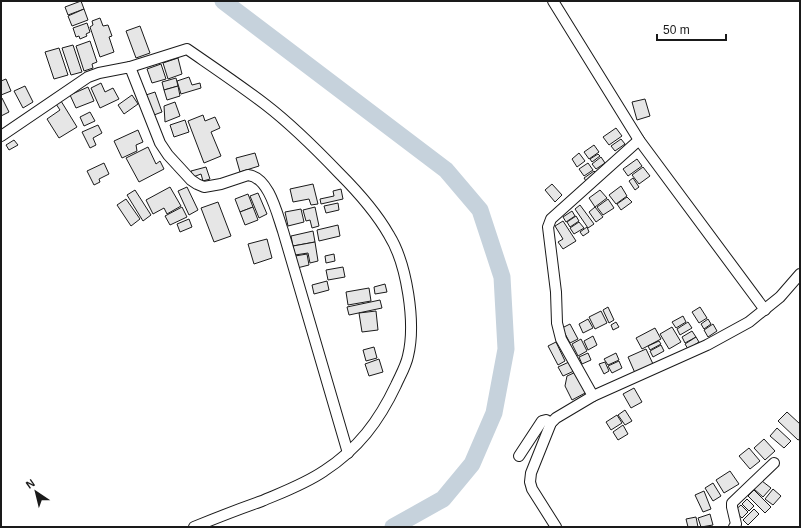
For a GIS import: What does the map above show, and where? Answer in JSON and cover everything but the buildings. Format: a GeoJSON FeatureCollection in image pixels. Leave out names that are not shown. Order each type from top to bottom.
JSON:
{"type":"FeatureCollection","features":[{"type":"Feature","properties":{"kind":"street"},"geometry":{"type":"LineString","coordinates":[[553,1],[640,140],[765,310]]}},
{"type":"Feature","properties":{"kind":"street"},"geometry":{"type":"LineString","coordinates":[[1,136],[88,77],[130,67],[187,48],[267,106],[312,145],[367,204],[390,236],[406,281],[411,330],[408,356],[388,402],[376,422],[348,453],[310,480],[289,490],[194,527]]}},
{"type":"Feature","properties":{"kind":"street"},"geometry":{"type":"LineString","coordinates":[[130,67],[160,143],[168,155],[191,180],[204,187],[221,184],[248,175],[257,177],[265,186],[273,201],[283,230],[348,453]]}},
{"type":"Feature","properties":{"kind":"street"},"geometry":{"type":"LineString","coordinates":[[593,396],[558,332],[556,292],[548,227],[551,219],[640,140]]}},
{"type":"Feature","properties":{"kind":"street"},"geometry":{"type":"LineString","coordinates":[[556,527],[537,498],[530,482],[551,423],[556,418],[593,396],[707,345],[749,322],[780,297],[800,274]]}},
{"type":"Feature","properties":{"kind":"street"},"geometry":{"type":"LineString","coordinates":[[519,456],[542,421],[546,420],[551,423]]}},
{"type":"Feature","properties":{"kind":"street"},"geometry":{"type":"LineString","coordinates":[[734,527],[736,520],[732,503],[774,463]]}},
{"type":"Feature","properties":{"kind":"waterway"},"geometry":{"type":"LineString","coordinates":[[223,1],[446,170],[480,210],[502,277],[506,349],[494,413],[472,464],[443,499],[393,527]]}}]}
